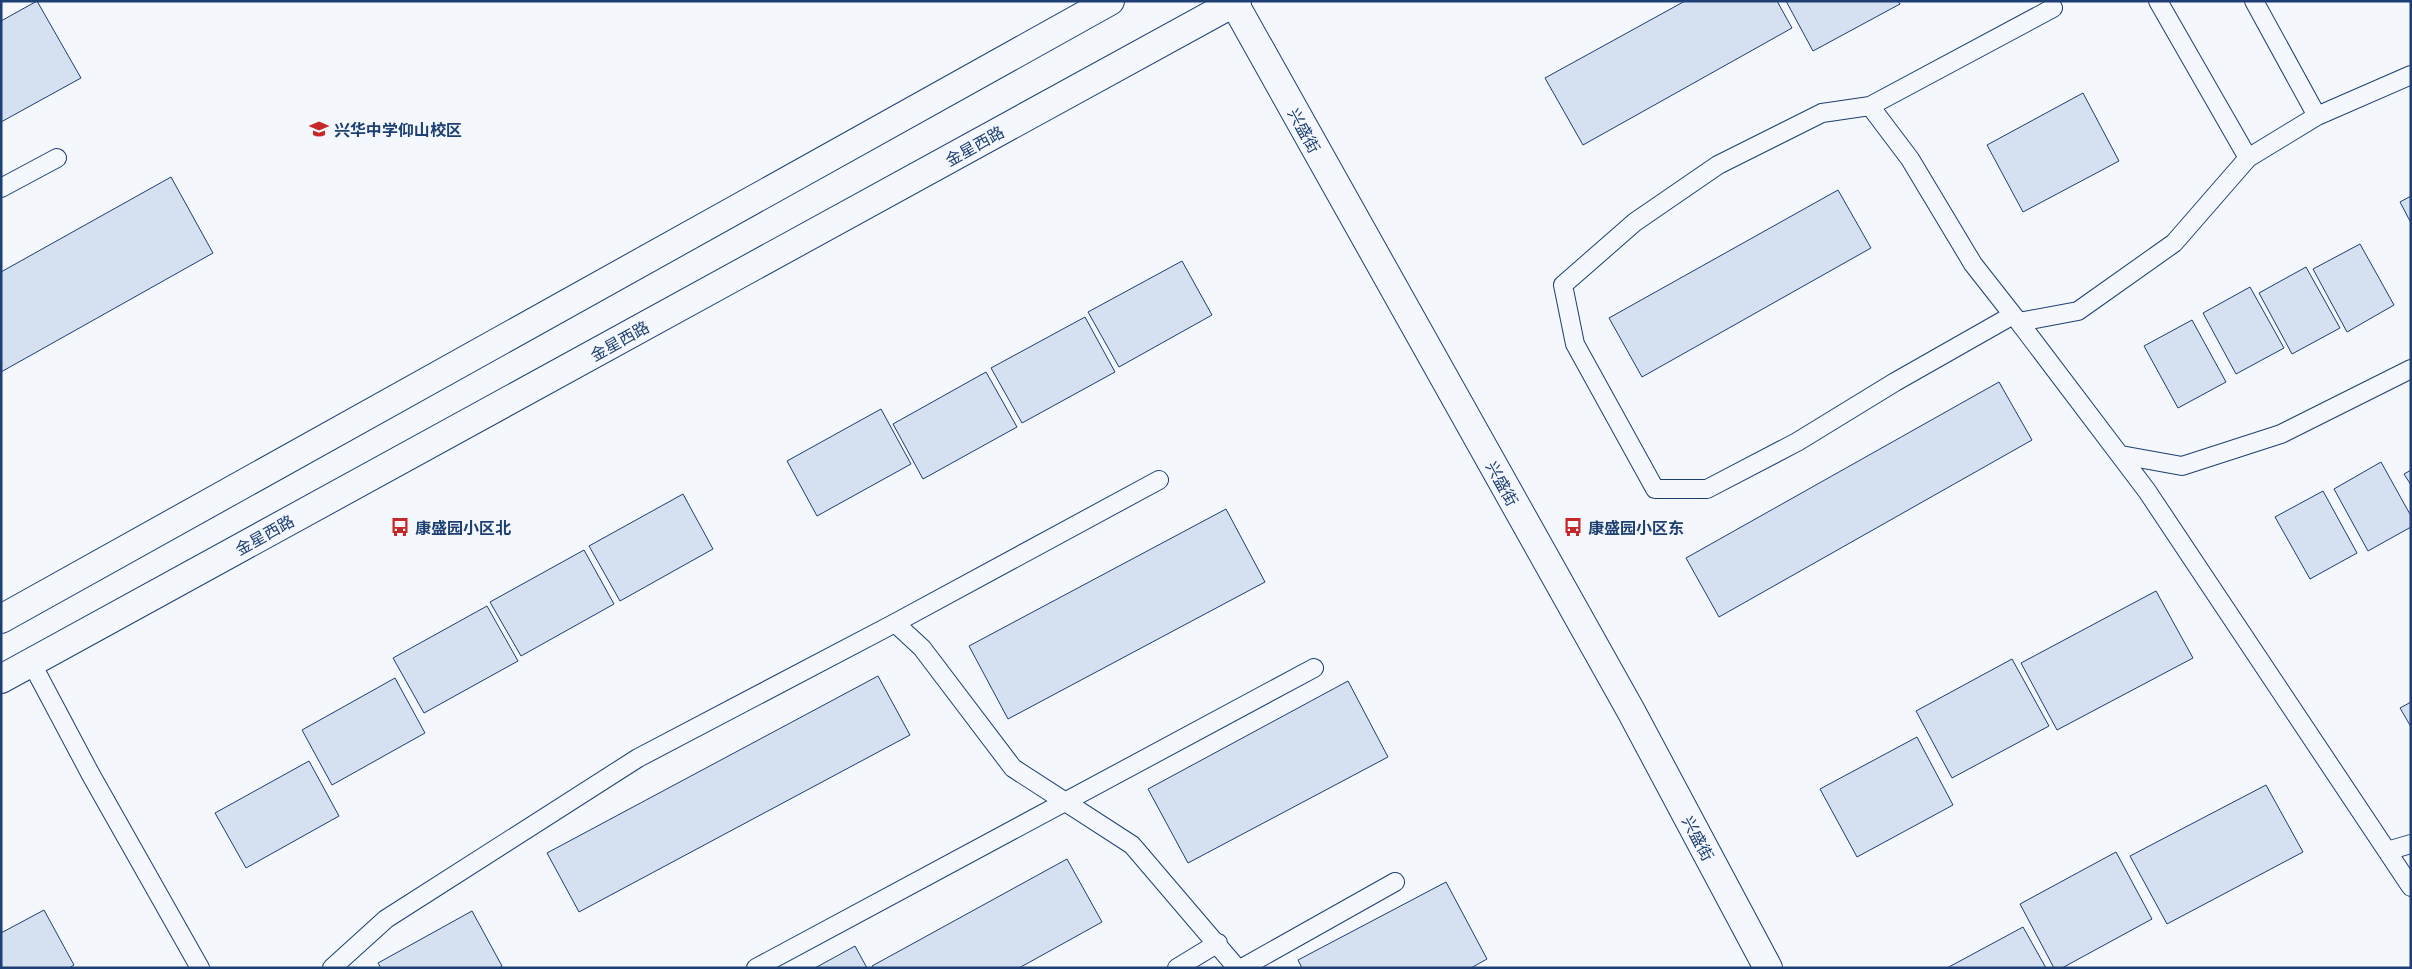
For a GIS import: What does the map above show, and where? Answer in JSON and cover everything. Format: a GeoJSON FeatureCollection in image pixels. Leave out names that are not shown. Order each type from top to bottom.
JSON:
{"type":"FeatureCollection","features":[{"type":"Feature","properties":{"kind":"main road"},"geometry":{"type":"LineString","coordinates":[[1,619],[1110,1]]}},
{"type":"Feature","properties":{"kind":"main road","name":"金星西路"},"geometry":{"type":"LineString","coordinates":[[1,679],[1235,2]]}},
{"type":"Feature","properties":{"kind":"main road","name":"兴盛街"},"geometry":{"type":"LineString","coordinates":[[1235,2],[1631,711],[1768,968]]}},
{"type":"Feature","properties":{"kind":"lane"},"geometry":{"type":"LineString","coordinates":[[2158,1],[2248,158]]}},
{"type":"Feature","properties":{"kind":"lane"},"geometry":{"type":"LineString","coordinates":[[2254,1],[2317,116]]}},
{"type":"Feature","properties":{"kind":"lane"},"geometry":{"type":"LineString","coordinates":[[2052,8],[1870,106],[1822,114],[1718,165],[1635,222],[1563,285],[1575,344],[1656,489],[1707,489],[1797,442],[1896,382],[2016,318],[2078,311],[2174,243],[2248,158],[2317,116],[2411,75]]}},
{"type":"Feature","properties":{"kind":"lane"},"geometry":{"type":"LineString","coordinates":[[1870,106],[1910,159],[1973,264],[2121,455],[2334,768],[2411,887]]}},
{"type":"Feature","properties":{"kind":"lane"},"geometry":{"type":"LineString","coordinates":[[1,188],[57,158]]}},
{"type":"Feature","properties":{"kind":"lane"},"geometry":{"type":"LineString","coordinates":[[2121,455],[2182,466],[2281,434],[2411,369]]}},
{"type":"Feature","properties":{"kind":"lane"},"geometry":{"type":"LineString","coordinates":[[332,968],[386,919],[638,758],[895,623],[1159,480]]}},
{"type":"Feature","properties":{"kind":"lane"},"geometry":{"type":"LineString","coordinates":[[895,623],[922,648],[1014,768],[1132,845],[1218,943],[1237,968]]}},
{"type":"Feature","properties":{"kind":"lane"},"geometry":{"type":"LineString","coordinates":[[32,662],[91,775],[200,968]]}},
{"type":"Feature","properties":{"kind":"lane"},"geometry":{"type":"LineString","coordinates":[[756,968],[1314,668]]}},
{"type":"Feature","properties":{"kind":"lane"},"geometry":{"type":"LineString","coordinates":[[2387,851],[2411,844]]}},
{"type":"Feature","properties":{"kind":"lane"},"geometry":{"type":"LineString","coordinates":[[1242,968],[1395,882]]}},
{"type":"Feature","properties":{"kind":"lane"},"geometry":{"type":"LineString","coordinates":[[1177,968],[1218,943]]}},
{"type":"Feature","properties":{"kind":"building"},"geometry":{"type":"Polygon","coordinates":[[[37,1],[81,78],[1,122],[1,21],[37,1]]]}},
{"type":"Feature","properties":{"kind":"building"},"geometry":{"type":"Polygon","coordinates":[[[1685,1],[1777,1],[1792,28],[1583,145],[1545,78],[1685,1]]]}},
{"type":"Feature","properties":{"kind":"building"},"geometry":{"type":"Polygon","coordinates":[[[1786,1],[1898,1],[1900,4],[1813,51],[1786,1]]]}},
{"type":"Feature","properties":{"kind":"building"},"geometry":{"type":"Polygon","coordinates":[[[2083,93],[2119,161],[2023,212],[1987,145],[2083,93]]]}},
{"type":"Feature","properties":{"kind":"building"},"geometry":{"type":"Polygon","coordinates":[[[171,177],[213,253],[1,372],[1,272],[171,177]]]}},
{"type":"Feature","properties":{"kind":"building"},"geometry":{"type":"Polygon","coordinates":[[[1838,190],[1871,248],[1642,377],[1609,318],[1838,190]]]}},
{"type":"Feature","properties":{"kind":"building"},"geometry":{"type":"Polygon","coordinates":[[[2411,196],[2411,223],[2400,202],[2411,196]]]}},
{"type":"Feature","properties":{"kind":"building"},"geometry":{"type":"Polygon","coordinates":[[[2360,244],[2394,305],[2347,332],[2313,269],[2360,244]]]}},
{"type":"Feature","properties":{"kind":"building"},"geometry":{"type":"Polygon","coordinates":[[[1182,261],[1212,315],[1119,367],[1088,312],[1182,261]]]}},
{"type":"Feature","properties":{"kind":"building"},"geometry":{"type":"Polygon","coordinates":[[[2306,267],[2340,328],[2292,354],[2259,293],[2306,267]]]}},
{"type":"Feature","properties":{"kind":"building"},"geometry":{"type":"Polygon","coordinates":[[[2250,287],[2284,348],[2236,374],[2203,313],[2250,287]]]}},
{"type":"Feature","properties":{"kind":"building"},"geometry":{"type":"Polygon","coordinates":[[[1085,317],[1115,372],[1022,423],[991,368],[1085,317]]]}},
{"type":"Feature","properties":{"kind":"building"},"geometry":{"type":"Polygon","coordinates":[[[2192,320],[2226,382],[2178,408],[2144,346],[2192,320]]]}},
{"type":"Feature","properties":{"kind":"building"},"geometry":{"type":"Polygon","coordinates":[[[986,372],[1017,427],[923,479],[893,424],[986,372]]]}},
{"type":"Feature","properties":{"kind":"building"},"geometry":{"type":"Polygon","coordinates":[[[1999,382],[2032,440],[1719,617],[1686,558],[1999,382]]]}},
{"type":"Feature","properties":{"kind":"building"},"geometry":{"type":"Polygon","coordinates":[[[881,409],[911,464],[817,516],[787,461],[881,409]]]}},
{"type":"Feature","properties":{"kind":"building"},"geometry":{"type":"Polygon","coordinates":[[[2381,462],[2411,516],[2411,527],[2368,551],[2334,489],[2381,462]]]}},
{"type":"Feature","properties":{"kind":"building"},"geometry":{"type":"Polygon","coordinates":[[[2411,470],[2411,485],[2404,474],[2411,470]]]}},
{"type":"Feature","properties":{"kind":"building"},"geometry":{"type":"Polygon","coordinates":[[[2323,491],[2357,553],[2310,579],[2275,517],[2323,491]]]}},
{"type":"Feature","properties":{"kind":"building"},"geometry":{"type":"Polygon","coordinates":[[[683,494],[713,549],[620,601],[589,546],[683,494]]]}},
{"type":"Feature","properties":{"kind":"building"},"geometry":{"type":"Polygon","coordinates":[[[1226,509],[1265,582],[1008,719],[969,646],[1226,509]]]}},
{"type":"Feature","properties":{"kind":"building"},"geometry":{"type":"Polygon","coordinates":[[[584,550],[614,604],[521,656],[490,602],[584,550]]]}},
{"type":"Feature","properties":{"kind":"building"},"geometry":{"type":"Polygon","coordinates":[[[2156,591],[2193,658],[2057,730],[2021,663],[2156,591]]]}},
{"type":"Feature","properties":{"kind":"building"},"geometry":{"type":"Polygon","coordinates":[[[487,606],[518,661],[424,713],[393,658],[487,606]]]}},
{"type":"Feature","properties":{"kind":"building"},"geometry":{"type":"Polygon","coordinates":[[[2012,659],[2049,726],[1952,778],[1916,711],[2012,659]]]}},
{"type":"Feature","properties":{"kind":"building"},"geometry":{"type":"Polygon","coordinates":[[[878,676],[910,735],[579,912],[547,853],[878,676]]]}},
{"type":"Feature","properties":{"kind":"building"},"geometry":{"type":"Polygon","coordinates":[[[395,678],[425,733],[332,785],[302,730],[395,678]]]}},
{"type":"Feature","properties":{"kind":"building"},"geometry":{"type":"Polygon","coordinates":[[[1348,681],[1388,757],[1188,863],[1148,789],[1348,681]]]}},
{"type":"Feature","properties":{"kind":"building"},"geometry":{"type":"Polygon","coordinates":[[[2411,702],[2411,727],[2400,708],[2411,702]]]}},
{"type":"Feature","properties":{"kind":"building"},"geometry":{"type":"Polygon","coordinates":[[[1917,737],[1953,805],[1857,857],[1820,789],[1917,737]]]}},
{"type":"Feature","properties":{"kind":"building"},"geometry":{"type":"Polygon","coordinates":[[[309,761],[339,816],[246,868],[215,813],[309,761]]]}},
{"type":"Feature","properties":{"kind":"building"},"geometry":{"type":"Polygon","coordinates":[[[2266,785],[2303,852],[2167,924],[2130,856],[2266,785]]]}},
{"type":"Feature","properties":{"kind":"building"},"geometry":{"type":"Polygon","coordinates":[[[2116,852],[2152,919],[2062,968],[2054,968],[2020,904],[2116,852]]]}},
{"type":"Feature","properties":{"kind":"building"},"geometry":{"type":"Polygon","coordinates":[[[1067,859],[1102,922],[1019,968],[873,968],[872,966],[1067,859]]]}},
{"type":"Feature","properties":{"kind":"building"},"geometry":{"type":"Polygon","coordinates":[[[1446,882],[1487,959],[1471,968],[1302,968],[1298,960],[1446,882]]]}},
{"type":"Feature","properties":{"kind":"building"},"geometry":{"type":"Polygon","coordinates":[[[44,910],[74,965],[69,968],[1,968],[1,933],[44,910]]]}},
{"type":"Feature","properties":{"kind":"building"},"geometry":{"type":"Polygon","coordinates":[[[472,911],[502,966],[499,968],[381,968],[378,963],[472,911]]]}},
{"type":"Feature","properties":{"kind":"building"},"geometry":{"type":"Polygon","coordinates":[[[2023,927],[2046,968],[1947,968],[2023,927]]]}},
{"type":"Feature","properties":{"kind":"building"},"geometry":{"type":"Polygon","coordinates":[[[855,946],[867,968],[815,968],[855,946]]]}},
{"type":"Feature","properties":{"kind":"place","name":"兴华中学仰山校区"},"geometry":{"type":"Point","coordinates":[319,129]}},
{"type":"Feature","properties":{"kind":"place","name":"康盛园小区北"},"geometry":{"type":"Point","coordinates":[400,527]}},
{"type":"Feature","properties":{"kind":"place","name":"康盛园小区东"},"geometry":{"type":"Point","coordinates":[1573,527]}}]}
